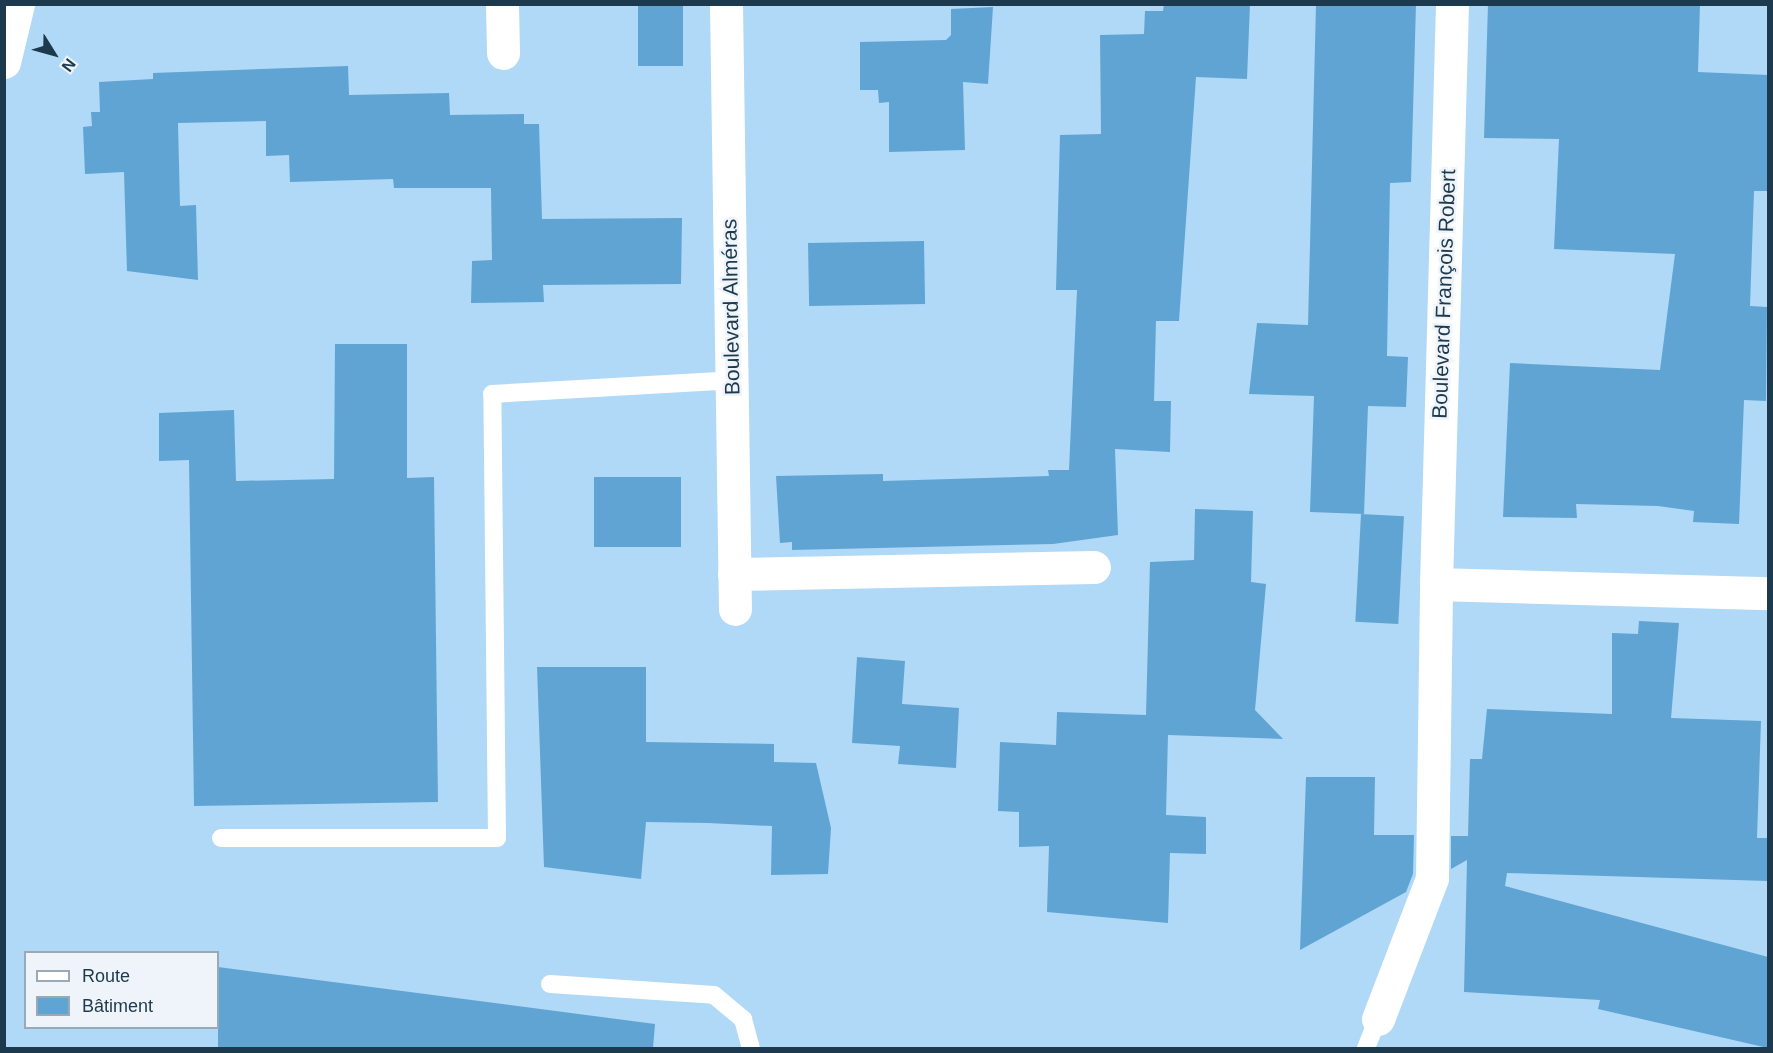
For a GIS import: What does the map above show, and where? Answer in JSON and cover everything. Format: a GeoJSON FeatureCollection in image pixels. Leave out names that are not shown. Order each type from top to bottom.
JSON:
{"type":"FeatureCollection","features":[{"type":"Feature","properties":{"kind":"street"},"geometry":{"type":"LineString","coordinates":[[4,62],[18,4]]}},
{"type":"Feature","properties":{"kind":"street"},"geometry":{"type":"LineString","coordinates":[[502,4],[503,53]]}},
{"type":"Feature","properties":{"kind":"street","name":"Boulevard Alméras"},"geometry":{"type":"LineString","coordinates":[[726,4],[735,609]]}},
{"type":"Feature","properties":{"kind":"street","name":"Boulevard François Robert"},"geometry":{"type":"LineString","coordinates":[[1372,1034],[1432,878],[1436,584],[1452,4]]}},
{"type":"Feature","properties":{"kind":"street"},"geometry":{"type":"LineString","coordinates":[[734,574],[1094,567]]}},
{"type":"Feature","properties":{"kind":"street"},"geometry":{"type":"LineString","coordinates":[[1436,584],[1768,593]]}},
{"type":"Feature","properties":{"kind":"lane"},"geometry":{"type":"LineString","coordinates":[[221,838],[497,838],[492,394],[732,380]]}},
{"type":"Feature","properties":{"kind":"lane"},"geometry":{"type":"LineString","coordinates":[[550,984],[714,995],[743,1019],[751,1048]]}},
{"type":"Feature","properties":{"kind":"building"},"geometry":{"type":"Polygon","coordinates":[[[638,4],[683,4],[683,66],[638,66],[638,4]]]}},
{"type":"Feature","properties":{"kind":"building"},"geometry":{"type":"Polygon","coordinates":[[[1164,4],[1250,4],[1247,79],[1196,77],[1179,321],[1156,321],[1154,401],[1171,401],[1170,452],[1115,449],[1118,535],[1053,544],[792,550],[792,542],[780,543],[776,476],[883,474],[883,481],[1049,476],[1048,470],[1069,470],[1077,290],[1056,290],[1060,135],[1101,134],[1100,35],[1144,34],[1145,11],[1163,11],[1164,4]]]}},
{"type":"Feature","properties":{"kind":"building"},"geometry":{"type":"Polygon","coordinates":[[[1316,4],[1416,4],[1411,182],[1390,183],[1387,356],[1408,357],[1406,407],[1368,406],[1364,514],[1310,512],[1314,396],[1249,394],[1257,323],[1308,325],[1316,4]]]}},
{"type":"Feature","properties":{"kind":"building"},"geometry":{"type":"Polygon","coordinates":[[[1488,4],[1700,4],[1698,72],[1768,75],[1768,191],[1754,191],[1750,306],[1767,307],[1766,401],[1744,400],[1739,524],[1693,522],[1694,511],[1658,506],[1576,504],[1577,518],[1503,517],[1510,363],[1660,370],[1675,254],[1554,249],[1559,139],[1484,138],[1488,4]]]}},
{"type":"Feature","properties":{"kind":"building"},"geometry":{"type":"Polygon","coordinates":[[[993,7],[988,84],[963,82],[965,150],[889,152],[889,102],[879,103],[878,90],[860,90],[860,42],[946,40],[951,35],[951,9],[993,7]]]}},
{"type":"Feature","properties":{"kind":"building"},"geometry":{"type":"Polygon","coordinates":[[[348,66],[349,95],[449,93],[450,115],[524,114],[524,124],[539,124],[542,219],[682,218],[681,284],[543,285],[544,302],[471,303],[472,261],[492,260],[491,188],[394,188],[393,179],[290,182],[289,155],[266,156],[266,121],[178,123],[180,206],[196,205],[198,280],[127,271],[124,172],[85,174],[83,127],[92,126],[91,112],[100,112],[99,82],[153,79],[153,73],[348,66]]]}},
{"type":"Feature","properties":{"kind":"building"},"geometry":{"type":"Polygon","coordinates":[[[924,241],[925,304],[809,306],[808,243],[924,241]]]}},
{"type":"Feature","properties":{"kind":"building"},"geometry":{"type":"Polygon","coordinates":[[[335,344],[407,344],[407,478],[434,477],[438,802],[194,806],[189,460],[159,461],[159,413],[234,410],[236,481],[334,479],[335,344]]]}},
{"type":"Feature","properties":{"kind":"building"},"geometry":{"type":"Polygon","coordinates":[[[594,477],[681,477],[681,547],[594,547],[594,477]]]}},
{"type":"Feature","properties":{"kind":"building"},"geometry":{"type":"Polygon","coordinates":[[[1195,509],[1253,511],[1251,582],[1266,584],[1255,710],[1283,739],[1168,735],[1166,815],[1206,817],[1206,854],[1170,853],[1168,923],[1047,912],[1049,846],[1019,847],[1019,812],[998,811],[1000,742],[1056,745],[1057,712],[1146,715],[1150,562],[1194,560],[1195,509]]]}},
{"type":"Feature","properties":{"kind":"building"},"geometry":{"type":"Polygon","coordinates":[[[1361,514],[1404,516],[1398,624],[1355,622],[1361,514]]]}},
{"type":"Feature","properties":{"kind":"building"},"geometry":{"type":"Polygon","coordinates":[[[1639,621],[1679,623],[1671,718],[1761,721],[1757,838],[1768,838],[1768,881],[1507,873],[1505,886],[1768,957],[1768,1048],[1598,1009],[1600,1000],[1464,992],[1467,860],[1451,869],[1451,836],[1468,836],[1470,759],[1482,759],[1487,709],[1612,714],[1612,633],[1638,634],[1639,621]]]}},
{"type":"Feature","properties":{"kind":"building"},"geometry":{"type":"Polygon","coordinates":[[[857,657],[905,661],[902,704],[959,708],[956,768],[898,764],[900,746],[852,743],[857,657]]]}},
{"type":"Feature","properties":{"kind":"building"},"geometry":{"type":"Polygon","coordinates":[[[537,667],[646,667],[646,742],[774,744],[774,762],[816,763],[831,828],[828,874],[771,875],[772,826],[708,823],[646,822],[641,879],[544,867],[537,667]]]}},
{"type":"Feature","properties":{"kind":"building"},"geometry":{"type":"Polygon","coordinates":[[[1306,777],[1375,777],[1374,835],[1414,835],[1413,874],[1406,892],[1300,950],[1306,777]]]}},
{"type":"Feature","properties":{"kind":"building"},"geometry":{"type":"Polygon","coordinates":[[[219,967],[655,1024],[653,1048],[218,1048],[219,967]]]}}]}
